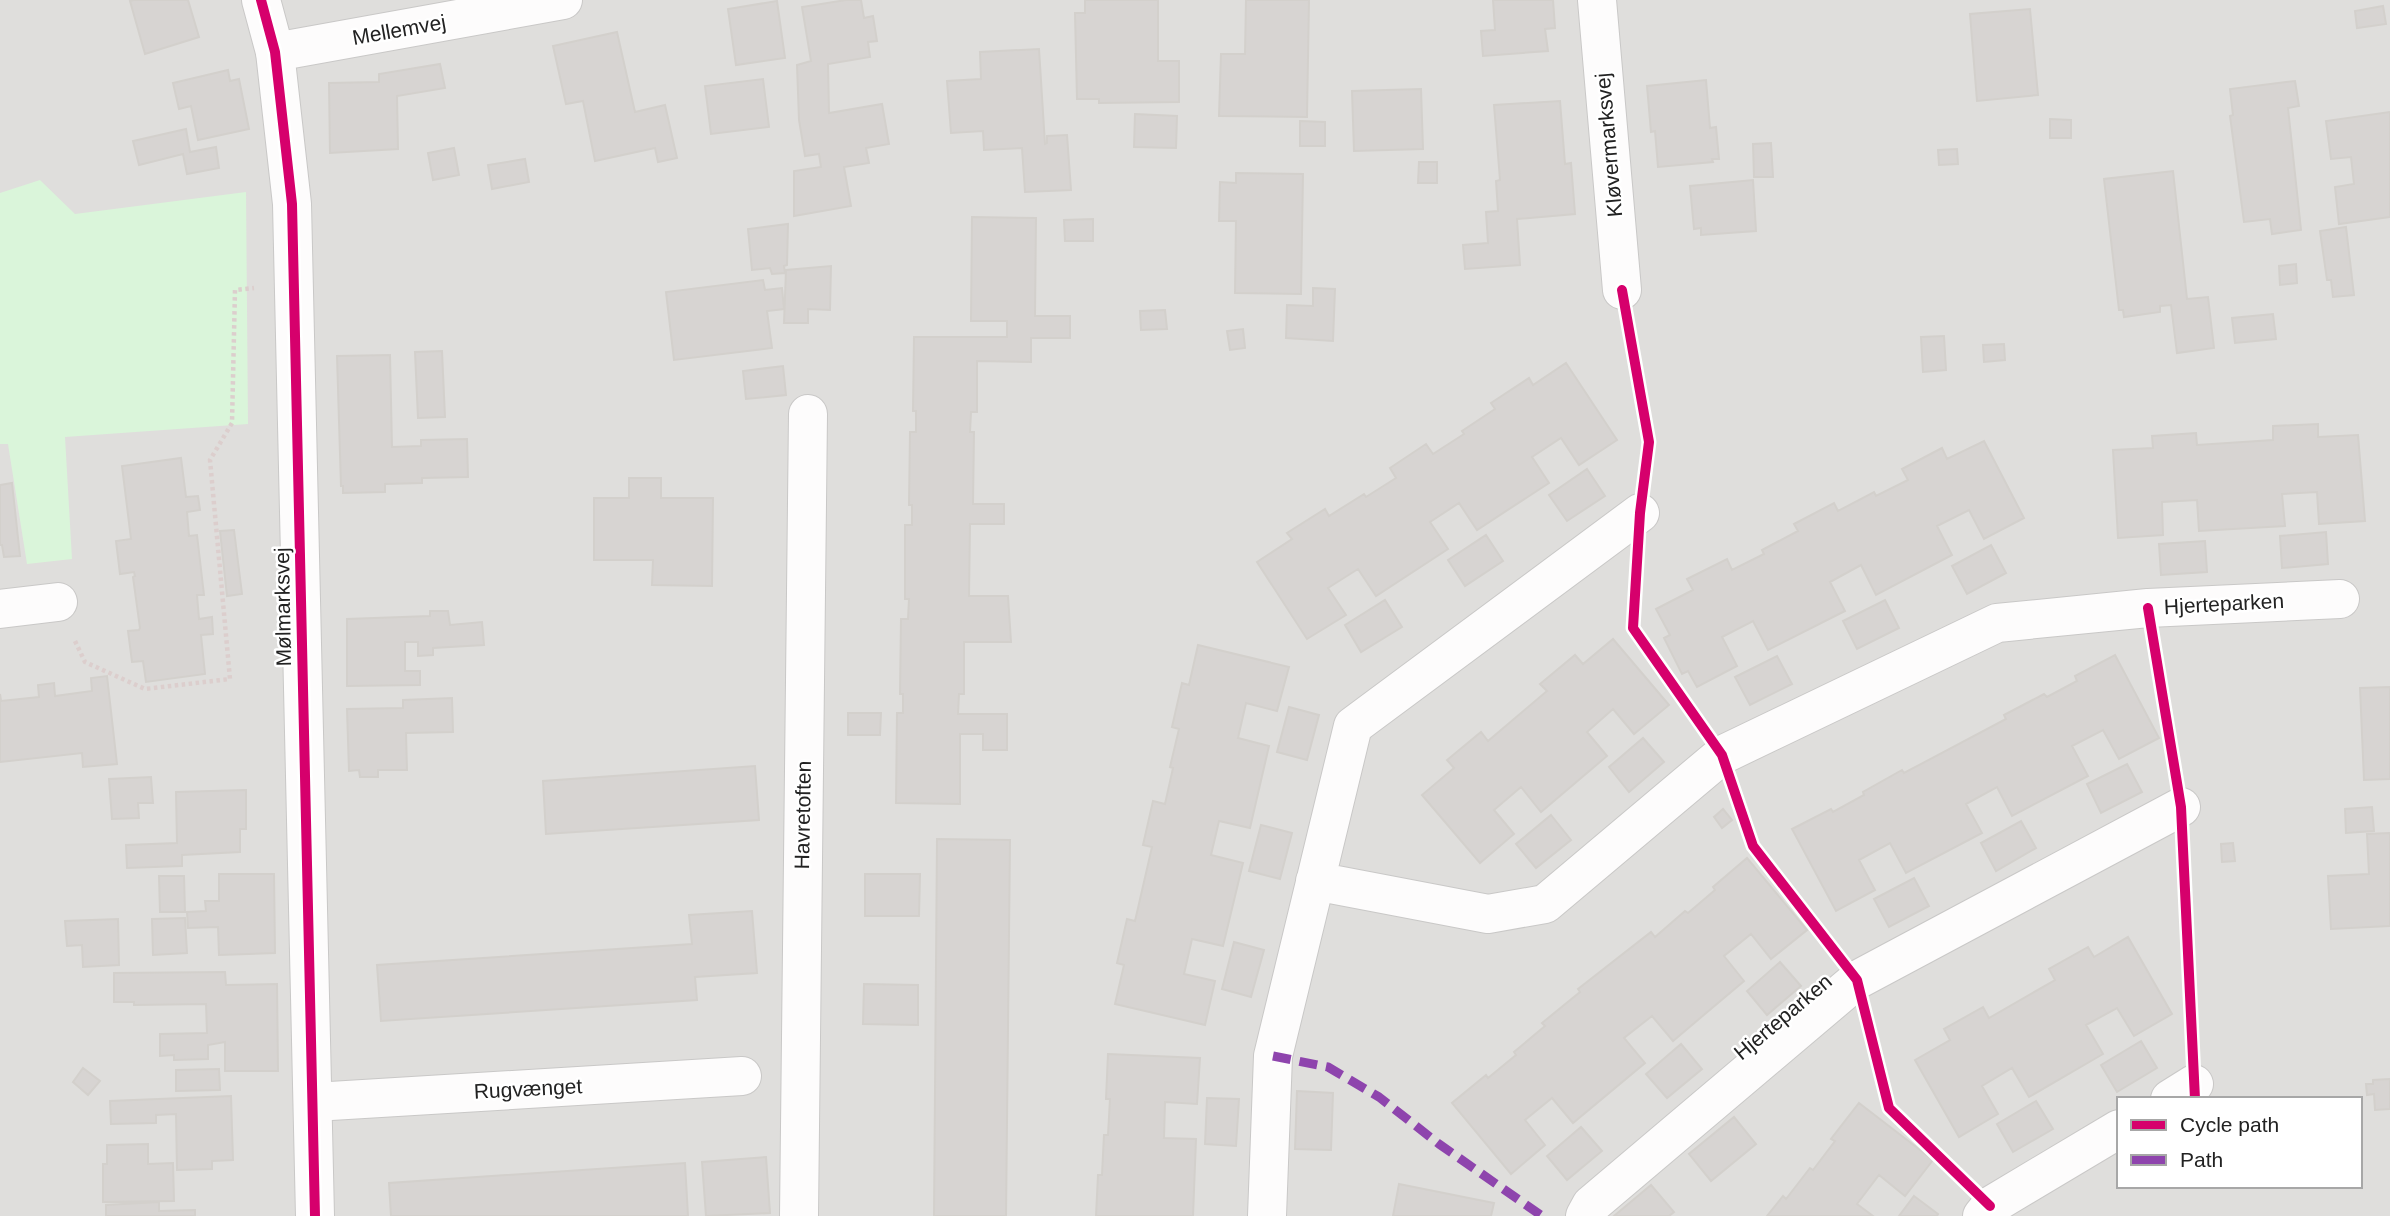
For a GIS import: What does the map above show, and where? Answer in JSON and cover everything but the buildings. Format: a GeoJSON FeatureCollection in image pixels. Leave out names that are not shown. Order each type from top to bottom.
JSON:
{"type":"FeatureCollection","features":[{"type":"Feature","properties":{"kind":"street","name":"Mølmarksvej"},"geometry":{"type":"LineString","coordinates":[[261,0],[275,52],[292,204],[315,1216]]}},
{"type":"Feature","properties":{"kind":"street","name":"Mellemvej"},"geometry":{"type":"LineString","coordinates":[[275,52],[563,0]]}},
{"type":"Feature","properties":{"kind":"street","name":"Kløvermarksvej"},"geometry":{"type":"LineString","coordinates":[[1597,0],[1622,290]]}},
{"type":"Feature","properties":{"kind":"street","name":"Havretoften"},"geometry":{"type":"LineString","coordinates":[[799,1216],[807,414]]}},
{"type":"Feature","properties":{"kind":"street"},"geometry":{"type":"LineString","coordinates":[[1267,1216],[1273,1056],[1353,726],[1640,513]]}},
{"type":"Feature","properties":{"kind":"street","name":"Hjerteparken"},"geometry":{"type":"LineString","coordinates":[[1315,881],[1488,914],[1545,904],[1722,755],[1997,623],[2148,608],[2340,599]]}},
{"type":"Feature","properties":{"kind":"street"},"geometry":{"type":"LineString","coordinates":[[0,610],[58,602]]}},
{"type":"Feature","properties":{"kind":"street","name":"Hjerteparken"},"geometry":{"type":"LineString","coordinates":[[1586,1216],[1591,1205],[1857,980],[2181,807]]}},
{"type":"Feature","properties":{"kind":"street","name":"Rugvænget"},"geometry":{"type":"LineString","coordinates":[[314,1102],[742,1076]]}},
{"type":"Feature","properties":{"kind":"street"},"geometry":{"type":"LineString","coordinates":[[1982,1216],[1990,1206],[2117,1130]]}},
{"type":"Feature","properties":{"kind":"path"},"geometry":{"type":"LineString","coordinates":[[58,602],[85,662],[132,684],[145,689],[230,679],[210,460],[232,423],[235,290],[294,284]]}},
{"type":"Feature","properties":{"kind":"shaded area"},"geometry":{"type":"Polygon","coordinates":[[[0,0],[2390,0],[2390,1216],[0,1216],[0,0]]]}},
{"type":"Feature","properties":{"kind":"green space"},"geometry":{"type":"Polygon","coordinates":[[[40,180],[75,214],[246,192],[248,424],[65,437],[72,559],[27,564],[8,444],[0,444],[0,193],[40,180]]]}},
{"type":"Feature","properties":{"kind":"marked path"},"geometry":{"type":"LineString","coordinates":[[1273,1056],[1328,1067],[1379,1097],[1439,1144],[1542,1216]]}},
{"type":"Feature","properties":{"kind":"cycle path"},"geometry":{"type":"LineString","coordinates":[[261,0],[275,52],[292,204],[315,1216]]}},
{"type":"Feature","properties":{"kind":"cycle path"},"geometry":{"type":"LineString","coordinates":[[1622,290],[1649,442],[1640,513],[1633,628],[1722,755],[1753,846],[1857,980],[1889,1108],[1990,1206]]}},
{"type":"Feature","properties":{"kind":"cycle path"},"geometry":{"type":"LineString","coordinates":[[2148,608],[2181,807],[2195,1097]]}}]}
